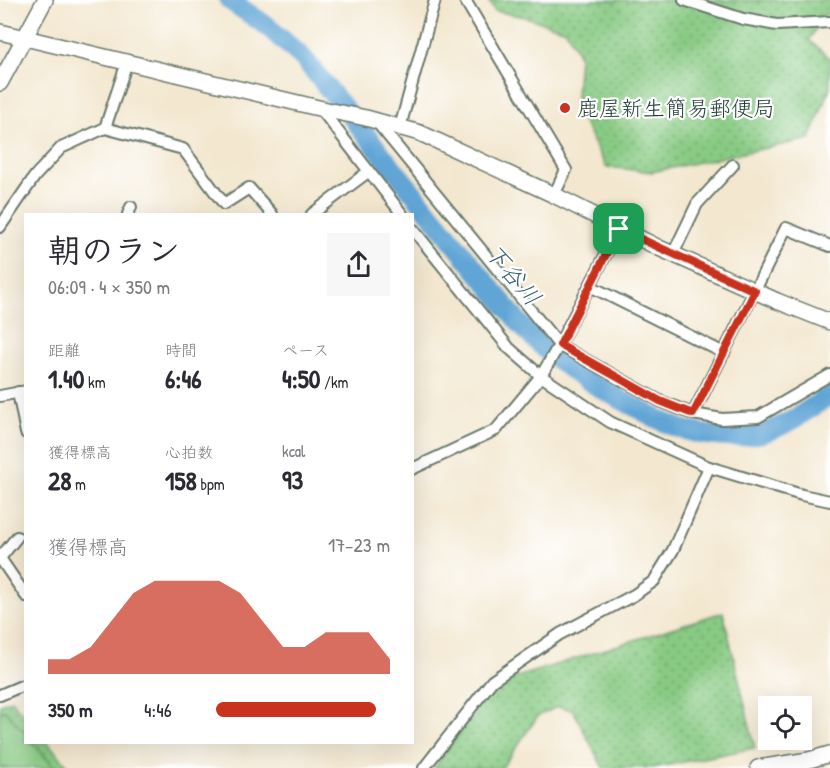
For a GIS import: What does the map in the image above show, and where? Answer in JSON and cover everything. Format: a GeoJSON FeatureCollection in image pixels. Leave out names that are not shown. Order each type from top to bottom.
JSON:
{"type":"FeatureCollection","features":[{"type":"Feature","properties":{"kind":"street"},"geometry":{"type":"LineString","coordinates":[[0,83],[45,0]]}},
{"type":"Feature","properties":{"kind":"street"},"geometry":{"type":"LineString","coordinates":[[400,127],[435,0]]}},
{"type":"Feature","properties":{"kind":"street"},"geometry":{"type":"LineString","coordinates":[[465,0],[566,170],[554,195]]}},
{"type":"Feature","properties":{"kind":"street"},"geometry":{"type":"LineString","coordinates":[[684,0],[743,19],[777,25],[830,22]]}},
{"type":"Feature","properties":{"kind":"street"},"geometry":{"type":"LineString","coordinates":[[0,32],[371,119],[420,133],[554,195],[673,254],[830,322]]}},
{"type":"Feature","properties":{"kind":"street"},"geometry":{"type":"LineString","coordinates":[[105,129],[127,62]]}},
{"type":"Feature","properties":{"kind":"street"},"geometry":{"type":"LineString","coordinates":[[324,109],[368,172],[401,213]]}},
{"type":"Feature","properties":{"kind":"street"},"geometry":{"type":"LineString","coordinates":[[371,119],[560,345],[660,401],[693,414],[722,419],[758,417],[830,375]]}},
{"type":"Feature","properties":{"kind":"street"},"geometry":{"type":"LineString","coordinates":[[0,227],[35,176],[61,148],[105,129],[183,148],[224,204],[249,188],[271,213]]}},
{"type":"Feature","properties":{"kind":"street"},"geometry":{"type":"LineString","coordinates":[[673,254],[697,204],[733,165]]}},
{"type":"Feature","properties":{"kind":"street"},"geometry":{"type":"LineString","coordinates":[[313,213],[368,172]]}},
{"type":"Feature","properties":{"kind":"street"},"geometry":{"type":"LineString","coordinates":[[693,414],[786,228],[830,246]]}},
{"type":"Feature","properties":{"kind":"street"},"geometry":{"type":"LineString","coordinates":[[414,468],[496,430],[541,376],[560,345],[619,229]]}},
{"type":"Feature","properties":{"kind":"street"},"geometry":{"type":"LineString","coordinates":[[414,230],[509,348],[541,376],[610,422],[709,467],[782,490],[830,501]]}},
{"type":"Feature","properties":{"kind":"street"},"geometry":{"type":"LineString","coordinates":[[590,285],[724,353]]}},
{"type":"Feature","properties":{"kind":"street"},"geometry":{"type":"LineString","coordinates":[[0,396],[22,392],[24,412]]}},
{"type":"Feature","properties":{"kind":"street"},"geometry":{"type":"LineString","coordinates":[[424,768],[492,681],[560,634],[634,595],[654,580],[673,550],[709,467]]}},
{"type":"Feature","properties":{"kind":"street"},"geometry":{"type":"LineString","coordinates":[[17,537],[0,558],[24,593]]}},
{"type":"Feature","properties":{"kind":"street"},"geometry":{"type":"LineString","coordinates":[[0,695],[24,685]]}},
{"type":"Feature","properties":{"kind":"street"},"geometry":{"type":"LineString","coordinates":[[759,768],[809,760],[830,754]]}},
{"type":"Feature","properties":{"kind":"green space"},"geometry":{"type":"Polygon","coordinates":[[[488,0],[830,0],[830,14],[824,15],[809,40],[830,58],[830,88],[810,139],[652,172],[606,167],[575,106],[579,56],[566,30],[525,17],[495,11],[488,0]]]}},
{"type":"Feature","properties":{"kind":"green space"},"geometry":{"type":"Polygon","coordinates":[[[723,612],[755,748],[653,768],[603,768],[573,710],[557,707],[538,716],[502,768],[434,768],[495,684],[723,612]]]}},
{"type":"Feature","properties":{"kind":"green space"},"geometry":{"type":"Polygon","coordinates":[[[11,700],[24,715],[24,744],[49,744],[70,768],[0,768],[0,704],[11,700]]]}},
{"type":"Feature","properties":{"kind":"green space"},"geometry":{"type":"Polygon","coordinates":[[[5,710],[24,732],[24,744],[34,744],[55,768],[0,768],[0,714],[5,710]]]}},
{"type":"Feature","properties":{"kind":"waterway","name":"下谷川"},"geometry":{"type":"LineString","coordinates":[[229,0],[267,26],[304,59],[521,325],[546,350],[586,380],[671,425],[693,432],[719,436],[745,436],[774,429],[830,395]]}},
{"type":"Feature","properties":{"kind":"place","name":"鹿屋新生簡易郵便局"},"geometry":{"type":"Point","coordinates":[565,108]}},
{"type":"Feature","properties":{"kind":"route"},"geometry":{"type":"LineString","coordinates":[[619,229],[755,291],[693,414],[660,401],[560,345],[619,229]]}}]}
